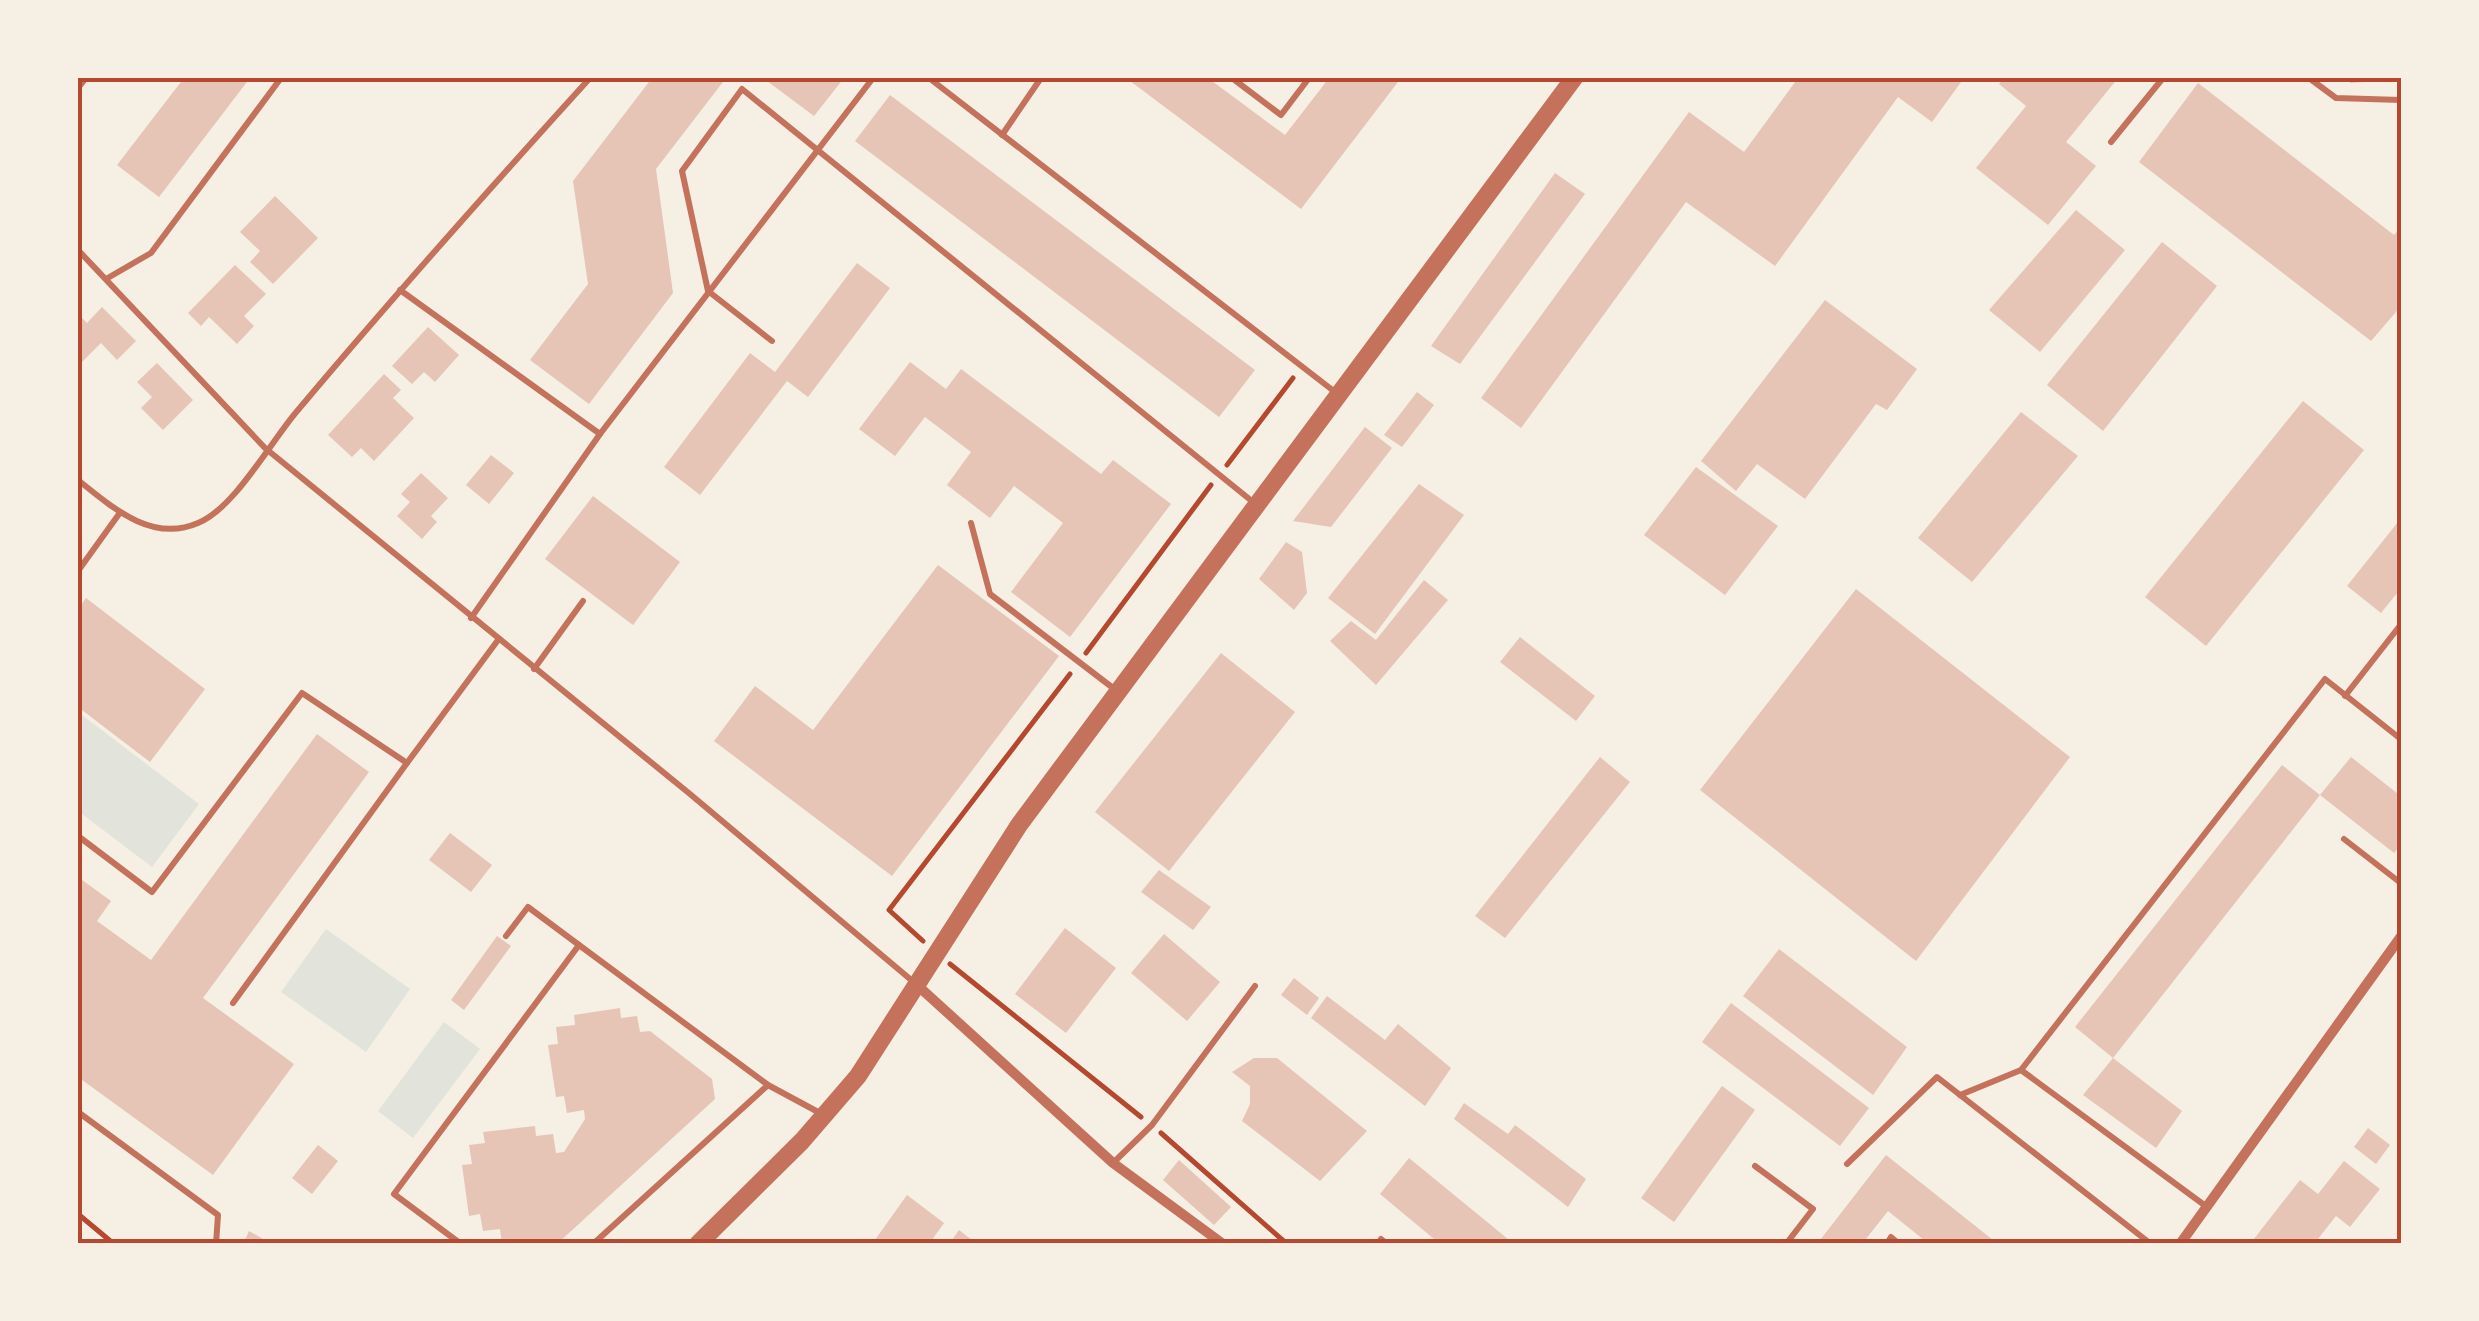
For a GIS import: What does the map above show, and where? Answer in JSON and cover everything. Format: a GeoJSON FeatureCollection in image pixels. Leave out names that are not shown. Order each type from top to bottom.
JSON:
{"type":"FeatureCollection","features":[{"type":"Feature","properties":{"kind":"street"},"geometry":{"type":"LineString","coordinates":[[698,1244],[826,1116],[858,1076],[1020,825],[1574,78]]}},
{"type":"Feature","properties":{"kind":"street"},"geometry":{"type":"LineString","coordinates":[[2180,1244],[2402,935]]}},
{"type":"Feature","properties":{"kind":"street"},"geometry":{"type":"LineString","coordinates":[[917,985],[1113,1163],[1222,1244]]}},
{"type":"Feature","properties":{"kind":"lane"},"geometry":{"type":"LineString","coordinates":[[78,88],[86,78]]}},
{"type":"Feature","properties":{"kind":"lane"},"geometry":{"type":"LineString","coordinates":[[106,279],[151,253],[282,78]]}},
{"type":"Feature","properties":{"kind":"lane"},"geometry":{"type":"LineString","coordinates":[[78,480],[120,514],[166,532],[201,523],[235,494],[266,448],[400,290],[590,78]]}},
{"type":"Feature","properties":{"kind":"lane"},"geometry":{"type":"LineString","coordinates":[[472,618],[600,434],[873,78]]}},
{"type":"Feature","properties":{"kind":"lane"},"geometry":{"type":"LineString","coordinates":[[929,78],[1337,393]]}},
{"type":"Feature","properties":{"kind":"lane"},"geometry":{"type":"LineString","coordinates":[[1002,134],[1042,78]]}},
{"type":"Feature","properties":{"kind":"lane"},"geometry":{"type":"LineString","coordinates":[[1232,78],[1280,114],[1309,78]]}},
{"type":"Feature","properties":{"kind":"lane"},"geometry":{"type":"LineString","coordinates":[[2111,142],[2163,78]]}},
{"type":"Feature","properties":{"kind":"lane"},"geometry":{"type":"LineString","coordinates":[[2309,78],[2336,98],[2401,100]]}},
{"type":"Feature","properties":{"kind":"lane"},"geometry":{"type":"LineString","coordinates":[[772,341],[708,292],[682,171],[742,89],[1255,504]]}},
{"type":"Feature","properties":{"kind":"lane"},"geometry":{"type":"LineString","coordinates":[[78,250],[266,448],[917,985]]}},
{"type":"Feature","properties":{"kind":"lane"},"geometry":{"type":"LineString","coordinates":[[400,290],[600,434]]}},
{"type":"Feature","properties":{"kind":"lane"},"geometry":{"type":"LineString","coordinates":[[78,571],[120,514]]}},
{"type":"Feature","properties":{"kind":"lane"},"geometry":{"type":"LineString","coordinates":[[971,523],[990,594],[1117,691]]}},
{"type":"Feature","properties":{"kind":"lane"},"geometry":{"type":"LineString","coordinates":[[534,669],[583,601]]}},
{"type":"Feature","properties":{"kind":"lane"},"geometry":{"type":"LineString","coordinates":[[2346,696],[2402,623]]}},
{"type":"Feature","properties":{"kind":"lane"},"geometry":{"type":"LineString","coordinates":[[234,1002],[498,640]]}},
{"type":"Feature","properties":{"kind":"lane"},"geometry":{"type":"LineString","coordinates":[[1960,1095],[2021,1070],[2325,679],[2402,740]]}},
{"type":"Feature","properties":{"kind":"lane"},"geometry":{"type":"LineString","coordinates":[[78,836],[152,892],[302,693],[407,763]]}},
{"type":"Feature","properties":{"kind":"lane"},"geometry":{"type":"LineString","coordinates":[[2344,839],[2402,884]]}},
{"type":"Feature","properties":{"kind":"lane"},"geometry":{"type":"LineString","coordinates":[[506,936],[528,906],[768,1085],[826,1116]]}},
{"type":"Feature","properties":{"kind":"lane"},"geometry":{"type":"LineString","coordinates":[[461,1244],[394,1194],[578,944]]}},
{"type":"Feature","properties":{"kind":"lane"},"geometry":{"type":"LineString","coordinates":[[1113,1163],[1152,1125],[1255,986]]}},
{"type":"Feature","properties":{"kind":"lane"},"geometry":{"type":"LineString","coordinates":[[2021,1070],[2208,1207]]}},
{"type":"Feature","properties":{"kind":"lane"},"geometry":{"type":"LineString","coordinates":[[1847,1164],[1937,1077],[2151,1244]]}},
{"type":"Feature","properties":{"kind":"lane"},"geometry":{"type":"LineString","coordinates":[[593,1244],[768,1085]]}},
{"type":"Feature","properties":{"kind":"lane"},"geometry":{"type":"LineString","coordinates":[[78,1112],[218,1215],[216,1244]]}},
{"type":"Feature","properties":{"kind":"lane"},"geometry":{"type":"LineString","coordinates":[[1755,1166],[1813,1209],[1786,1244]]}},
{"type":"Feature","properties":{"kind":"lane"},"geometry":{"type":"LineString","coordinates":[[1887,1244],[1891,1237],[1899,1244]]}},
{"type":"Feature","properties":{"kind":"lane"},"geometry":{"type":"LineString","coordinates":[[1378,1244],[1381,1239],[1387,1244]]}},
{"type":"Feature","properties":{"kind":"path"},"geometry":{"type":"LineString","coordinates":[[1286,1244],[1152,1125],[937,954],[889,910],[1302,366]]}},
{"type":"Feature","properties":{"kind":"path"},"geometry":{"type":"LineString","coordinates":[[78,1214],[114,1244]]}},
{"type":"Feature","properties":{"kind":"shaded area"},"geometry":{"type":"Polygon","coordinates":[[[78,712],[199,804],[152,867],[78,811],[78,712]]]}},
{"type":"Feature","properties":{"kind":"shaded area"},"geometry":{"type":"Polygon","coordinates":[[[326,929],[410,989],[366,1052],[281,992],[326,929]]]}},
{"type":"Feature","properties":{"kind":"shaded area"},"geometry":{"type":"Polygon","coordinates":[[[444,1022],[480,1049],[413,1138],[378,1111],[444,1022]]]}},
{"type":"Feature","properties":{"kind":"building"},"geometry":{"type":"Polygon","coordinates":[[[184,78],[250,78],[159,197],[117,165],[184,78]]]}},
{"type":"Feature","properties":{"kind":"building"},"geometry":{"type":"Polygon","coordinates":[[[652,78],[726,78],[656,169],[673,293],[589,404],[530,360],[588,284],[573,181],[652,78]]]}},
{"type":"Feature","properties":{"kind":"building"},"geometry":{"type":"Polygon","coordinates":[[[763,78],[844,78],[814,116],[763,78]]]}},
{"type":"Feature","properties":{"kind":"building"},"geometry":{"type":"Polygon","coordinates":[[[1126,78],[1208,78],[1285,135],[1329,78],[1401,78],[1301,209],[1126,78]]]}},
{"type":"Feature","properties":{"kind":"building"},"geometry":{"type":"Polygon","coordinates":[[[1798,78],[1964,78],[1932,122],[1898,97],[1775,266],[1686,202],[1521,428],[1481,398],[1689,112],[1744,152],[1798,78]]]}},
{"type":"Feature","properties":{"kind":"building"},"geometry":{"type":"Polygon","coordinates":[[[2004,78],[2118,78],[2066,142],[2096,166],[2048,225],[1976,168],[2026,106],[1999,84],[2004,78]]]}},
{"type":"Feature","properties":{"kind":"building"},"geometry":{"type":"Polygon","coordinates":[[[2350,78],[2393,78],[2393,80],[2350,83],[2350,78]]]}},
{"type":"Feature","properties":{"kind":"building"},"geometry":{"type":"Polygon","coordinates":[[[2198,83],[2394,235],[2402,226],[2402,305],[2371,341],[2139,162],[2198,83]]]}},
{"type":"Feature","properties":{"kind":"building"},"geometry":{"type":"Polygon","coordinates":[[[890,95],[1255,370],[1219,417],[855,141],[890,95]]]}},
{"type":"Feature","properties":{"kind":"building"},"geometry":{"type":"Polygon","coordinates":[[[1555,173],[1585,194],[1460,364],[1431,346],[1555,173]]]}},
{"type":"Feature","properties":{"kind":"building"},"geometry":{"type":"Polygon","coordinates":[[[275,196],[318,238],[273,284],[250,262],[260,251],[240,232],[275,196]]]}},
{"type":"Feature","properties":{"kind":"building"},"geometry":{"type":"Polygon","coordinates":[[[2076,210],[2125,250],[2040,352],[1989,310],[2076,210]]]}},
{"type":"Feature","properties":{"kind":"building"},"geometry":{"type":"Polygon","coordinates":[[[2162,242],[2217,286],[2103,431],[2047,385],[2162,242]]]}},
{"type":"Feature","properties":{"kind":"building"},"geometry":{"type":"Polygon","coordinates":[[[857,263],[890,288],[808,397],[787,381],[700,495],[664,467],[750,353],[775,372],[857,263]]]}},
{"type":"Feature","properties":{"kind":"building"},"geometry":{"type":"Polygon","coordinates":[[[235,265],[266,294],[244,316],[254,326],[237,344],[209,317],[201,326],[188,313],[235,265]]]}},
{"type":"Feature","properties":{"kind":"building"},"geometry":{"type":"Polygon","coordinates":[[[1825,300],[1917,369],[1887,410],[1876,404],[1805,499],[1757,464],[1736,491],[1701,461],[1825,300]]]}},
{"type":"Feature","properties":{"kind":"building"},"geometry":{"type":"Polygon","coordinates":[[[102,307],[136,341],[117,360],[101,343],[78,366],[78,319],[80,316],[87,323],[102,307]]]}},
{"type":"Feature","properties":{"kind":"building"},"geometry":{"type":"Polygon","coordinates":[[[428,327],[459,355],[435,382],[424,372],[412,384],[392,366],[428,327]]]}},
{"type":"Feature","properties":{"kind":"building"},"geometry":{"type":"Polygon","coordinates":[[[910,362],[946,389],[961,369],[1101,474],[1113,460],[1171,504],[1070,637],[1011,592],[1063,523],[1014,486],[990,518],[947,485],[971,452],[925,417],[895,456],[859,429],[910,362]]]}},
{"type":"Feature","properties":{"kind":"building"},"geometry":{"type":"Polygon","coordinates":[[[157,363],[193,400],[163,430],[141,408],[152,397],[137,382],[157,363]]]}},
{"type":"Feature","properties":{"kind":"building"},"geometry":{"type":"Polygon","coordinates":[[[384,374],[401,390],[393,398],[414,418],[374,461],[361,448],[352,457],[328,435],[384,374]]]}},
{"type":"Feature","properties":{"kind":"building"},"geometry":{"type":"Polygon","coordinates":[[[1417,392],[1434,405],[1402,447],[1384,435],[1417,392]]]}},
{"type":"Feature","properties":{"kind":"building"},"geometry":{"type":"Polygon","coordinates":[[[2303,401],[2364,450],[2206,646],[2145,597],[2303,401]]]}},
{"type":"Feature","properties":{"kind":"building"},"geometry":{"type":"Polygon","coordinates":[[[2021,412],[2078,456],[1972,582],[1918,538],[2021,412]]]}},
{"type":"Feature","properties":{"kind":"building"},"geometry":{"type":"Polygon","coordinates":[[[1365,427],[1392,448],[1331,527],[1293,521],[1365,427]]]}},
{"type":"Feature","properties":{"kind":"building"},"geometry":{"type":"Polygon","coordinates":[[[491,455],[514,473],[489,504],[466,485],[491,455]]]}},
{"type":"Feature","properties":{"kind":"building"},"geometry":{"type":"Polygon","coordinates":[[[1696,467],[1778,526],[1725,595],[1644,535],[1696,467]]]}},
{"type":"Feature","properties":{"kind":"building"},"geometry":{"type":"Polygon","coordinates":[[[421,473],[448,498],[431,516],[437,522],[422,539],[397,516],[410,502],[401,494],[421,473]]]}},
{"type":"Feature","properties":{"kind":"building"},"geometry":{"type":"Polygon","coordinates":[[[1419,484],[1464,515],[1375,634],[1328,598],[1419,484]]]}},
{"type":"Feature","properties":{"kind":"building"},"geometry":{"type":"Polygon","coordinates":[[[593,496],[680,562],[633,625],[545,559],[593,496]]]}},
{"type":"Feature","properties":{"kind":"building"},"geometry":{"type":"Polygon","coordinates":[[[2402,517],[2402,587],[2381,613],[2347,586],[2402,517]]]}},
{"type":"Feature","properties":{"kind":"building"},"geometry":{"type":"Polygon","coordinates":[[[1286,542],[1302,552],[1307,593],[1294,610],[1259,579],[1286,542]]]}},
{"type":"Feature","properties":{"kind":"building"},"geometry":{"type":"Polygon","coordinates":[[[938,565],[1059,656],[892,876],[714,741],[755,686],[813,730],[938,565]]]}},
{"type":"Feature","properties":{"kind":"building"},"geometry":{"type":"Polygon","coordinates":[[[1424,580],[1448,600],[1376,685],[1330,641],[1351,621],[1376,640],[1424,580]]]}},
{"type":"Feature","properties":{"kind":"building"},"geometry":{"type":"Polygon","coordinates":[[[1856,589],[2070,757],[1916,961],[1700,790],[1856,589]]]}},
{"type":"Feature","properties":{"kind":"building"},"geometry":{"type":"Polygon","coordinates":[[[86,598],[205,689],[150,762],[78,707],[78,609],[86,598]]]}},
{"type":"Feature","properties":{"kind":"building"},"geometry":{"type":"Polygon","coordinates":[[[1520,637],[1595,696],[1576,721],[1500,662],[1520,637]]]}},
{"type":"Feature","properties":{"kind":"building"},"geometry":{"type":"Polygon","coordinates":[[[1221,653],[1295,712],[1169,871],[1095,812],[1221,653]]]}},
{"type":"Feature","properties":{"kind":"building"},"geometry":{"type":"Polygon","coordinates":[[[317,734],[369,772],[203,998],[294,1064],[213,1175],[78,1077],[78,877],[111,901],[97,921],[151,960],[317,734]]]}},
{"type":"Feature","properties":{"kind":"building"},"geometry":{"type":"Polygon","coordinates":[[[1600,757],[1630,782],[1505,938],[1475,916],[1600,757]]]}},
{"type":"Feature","properties":{"kind":"building"},"geometry":{"type":"Polygon","coordinates":[[[2351,757],[2402,797],[2402,843],[2394,853],[2320,795],[2351,757]]]}},
{"type":"Feature","properties":{"kind":"building"},"geometry":{"type":"Polygon","coordinates":[[[2282,765],[2320,795],[2113,1058],[2075,1027],[2282,765]]]}},
{"type":"Feature","properties":{"kind":"building"},"geometry":{"type":"Polygon","coordinates":[[[450,833],[492,865],[471,892],[429,860],[450,833]]]}},
{"type":"Feature","properties":{"kind":"building"},"geometry":{"type":"Polygon","coordinates":[[[1159,870],[1211,907],[1193,930],[1141,892],[1159,870]]]}},
{"type":"Feature","properties":{"kind":"building"},"geometry":{"type":"Polygon","coordinates":[[[1065,928],[1116,968],[1066,1033],[1015,994],[1065,928]]]}},
{"type":"Feature","properties":{"kind":"building"},"geometry":{"type":"Polygon","coordinates":[[[1164,934],[1220,982],[1187,1021],[1131,973],[1164,934]]]}},
{"type":"Feature","properties":{"kind":"building"},"geometry":{"type":"Polygon","coordinates":[[[497,936],[511,946],[464,1010],[451,1000],[497,936]]]}},
{"type":"Feature","properties":{"kind":"building"},"geometry":{"type":"Polygon","coordinates":[[[1779,949],[1907,1047],[1873,1095],[1743,996],[1779,949]]]}},
{"type":"Feature","properties":{"kind":"building"},"geometry":{"type":"Polygon","coordinates":[[[1294,978],[1319,998],[1307,1015],[1281,995],[1294,978]]]}},
{"type":"Feature","properties":{"kind":"building"},"geometry":{"type":"Polygon","coordinates":[[[1327,996],[1385,1040],[1398,1024],[1451,1068],[1425,1106],[1311,1018],[1327,996]]]}},
{"type":"Feature","properties":{"kind":"building"},"geometry":{"type":"Polygon","coordinates":[[[1731,1003],[1869,1108],[1840,1146],[1702,1042],[1731,1003]]]}},
{"type":"Feature","properties":{"kind":"building"},"geometry":{"type":"Polygon","coordinates":[[[620,1008],[621,1018],[637,1016],[640,1032],[650,1031],[712,1079],[715,1099],[557,1244],[502,1244],[500,1229],[483,1231],[480,1214],[469,1216],[462,1165],[472,1164],[469,1145],[485,1143],[483,1132],[535,1126],[536,1136],[553,1134],[556,1153],[564,1152],[585,1119],[584,1110],[567,1113],[564,1096],[556,1097],[548,1045],[558,1044],[556,1027],[575,1025],[574,1015],[620,1008]]]}},
{"type":"Feature","properties":{"kind":"building"},"geometry":{"type":"Polygon","coordinates":[[[1254,1058],[1277,1058],[1367,1131],[1320,1181],[1242,1121],[1250,1104],[1250,1086],[1232,1072],[1254,1058]]]}},
{"type":"Feature","properties":{"kind":"building"},"geometry":{"type":"Polygon","coordinates":[[[2113,1058],[2182,1111],[2156,1148],[2083,1095],[2113,1058]]]}},
{"type":"Feature","properties":{"kind":"building"},"geometry":{"type":"Polygon","coordinates":[[[1722,1086],[1755,1110],[1674,1222],[1641,1198],[1722,1086]]]}},
{"type":"Feature","properties":{"kind":"building"},"geometry":{"type":"Polygon","coordinates":[[[1464,1103],[1508,1134],[1515,1125],[1586,1179],[1568,1207],[1454,1119],[1464,1103]]]}},
{"type":"Feature","properties":{"kind":"building"},"geometry":{"type":"Polygon","coordinates":[[[2368,1128],[2390,1145],[2376,1164],[2354,1147],[2368,1128]]]}},
{"type":"Feature","properties":{"kind":"building"},"geometry":{"type":"Polygon","coordinates":[[[318,1145],[338,1161],[312,1194],[292,1178],[318,1145]]]}},
{"type":"Feature","properties":{"kind":"building"},"geometry":{"type":"Polygon","coordinates":[[[1886,1155],[1998,1244],[1929,1244],[1888,1211],[1862,1244],[1817,1244],[1886,1155]]]}},
{"type":"Feature","properties":{"kind":"building"},"geometry":{"type":"Polygon","coordinates":[[[1409,1158],[1514,1244],[1440,1244],[1380,1194],[1409,1158]]]}},
{"type":"Feature","properties":{"kind":"building"},"geometry":{"type":"Polygon","coordinates":[[[1179,1160],[1231,1207],[1214,1225],[1163,1180],[1179,1160]]]}},
{"type":"Feature","properties":{"kind":"building"},"geometry":{"type":"Polygon","coordinates":[[[2344,1161],[2380,1189],[2350,1227],[2336,1216],[2314,1244],[2250,1244],[2300,1180],[2318,1194],[2344,1161]]]}},
{"type":"Feature","properties":{"kind":"building"},"geometry":{"type":"Polygon","coordinates":[[[907,1195],[944,1223],[929,1244],[872,1244],[907,1195]]]}},
{"type":"Feature","properties":{"kind":"building"},"geometry":{"type":"Polygon","coordinates":[[[959,1230],[977,1244],[949,1244],[959,1230]]]}},
{"type":"Feature","properties":{"kind":"building"},"geometry":{"type":"Polygon","coordinates":[[[249,1231],[272,1244],[243,1244],[249,1231]]]}}]}
